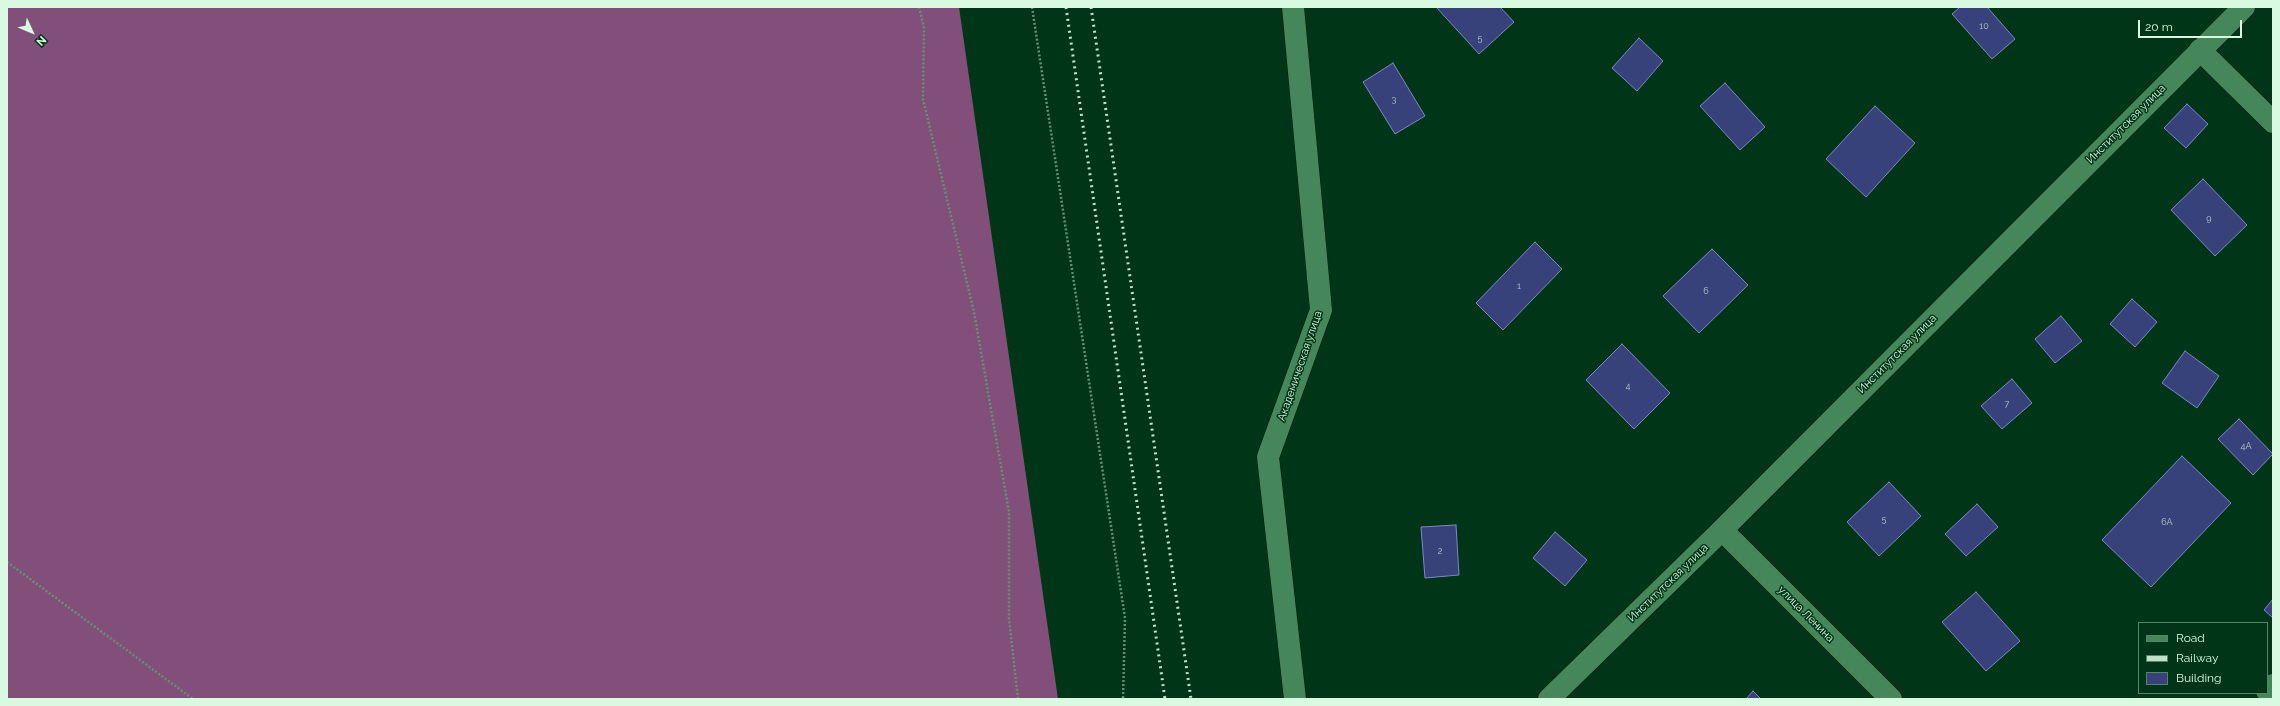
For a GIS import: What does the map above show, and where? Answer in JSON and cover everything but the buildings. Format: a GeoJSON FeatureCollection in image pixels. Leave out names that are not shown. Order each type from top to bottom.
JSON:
{"type":"FeatureCollection","features":[{"type":"Feature","properties":{"kind":"street","name":"Академическая улица"},"geometry":{"type":"LineString","coordinates":[[1293,7],[1321,310],[1268,457],[1295,699]]}},
{"type":"Feature","properties":{"kind":"street","name":"Институтская улица"},"geometry":{"type":"LineString","coordinates":[[1549,699],[1722,530],[2244,7]]}},
{"type":"Feature","properties":{"kind":"street"},"geometry":{"type":"LineString","coordinates":[[2200,50],[2273,122]]}},
{"type":"Feature","properties":{"kind":"street","name":"улица Ленина"},"geometry":{"type":"LineString","coordinates":[[1722,530],[1891,699]]}},
{"type":"Feature","properties":{"kind":"path"},"geometry":{"type":"LineString","coordinates":[[919,7],[924,28],[923,99],[974,312],[1009,512],[1010,619],[1018,699]]}},
{"type":"Feature","properties":{"kind":"path"},"geometry":{"type":"LineString","coordinates":[[1032,7],[1125,618],[1124,699]]}},
{"type":"Feature","properties":{"kind":"path"},"geometry":{"type":"LineString","coordinates":[[7,562],[193,699]]}},
{"type":"Feature","properties":{"kind":"shaded area"},"geometry":{"type":"Polygon","coordinates":[[[7,7],[959,7],[1058,699],[7,699],[7,7]]]}},
{"type":"Feature","properties":{"kind":"railway"},"geometry":{"type":"LineString","coordinates":[[1066,7],[1165,699]]}},
{"type":"Feature","properties":{"kind":"railway"},"geometry":{"type":"LineString","coordinates":[[1091,7],[1191,699]]}}]}
